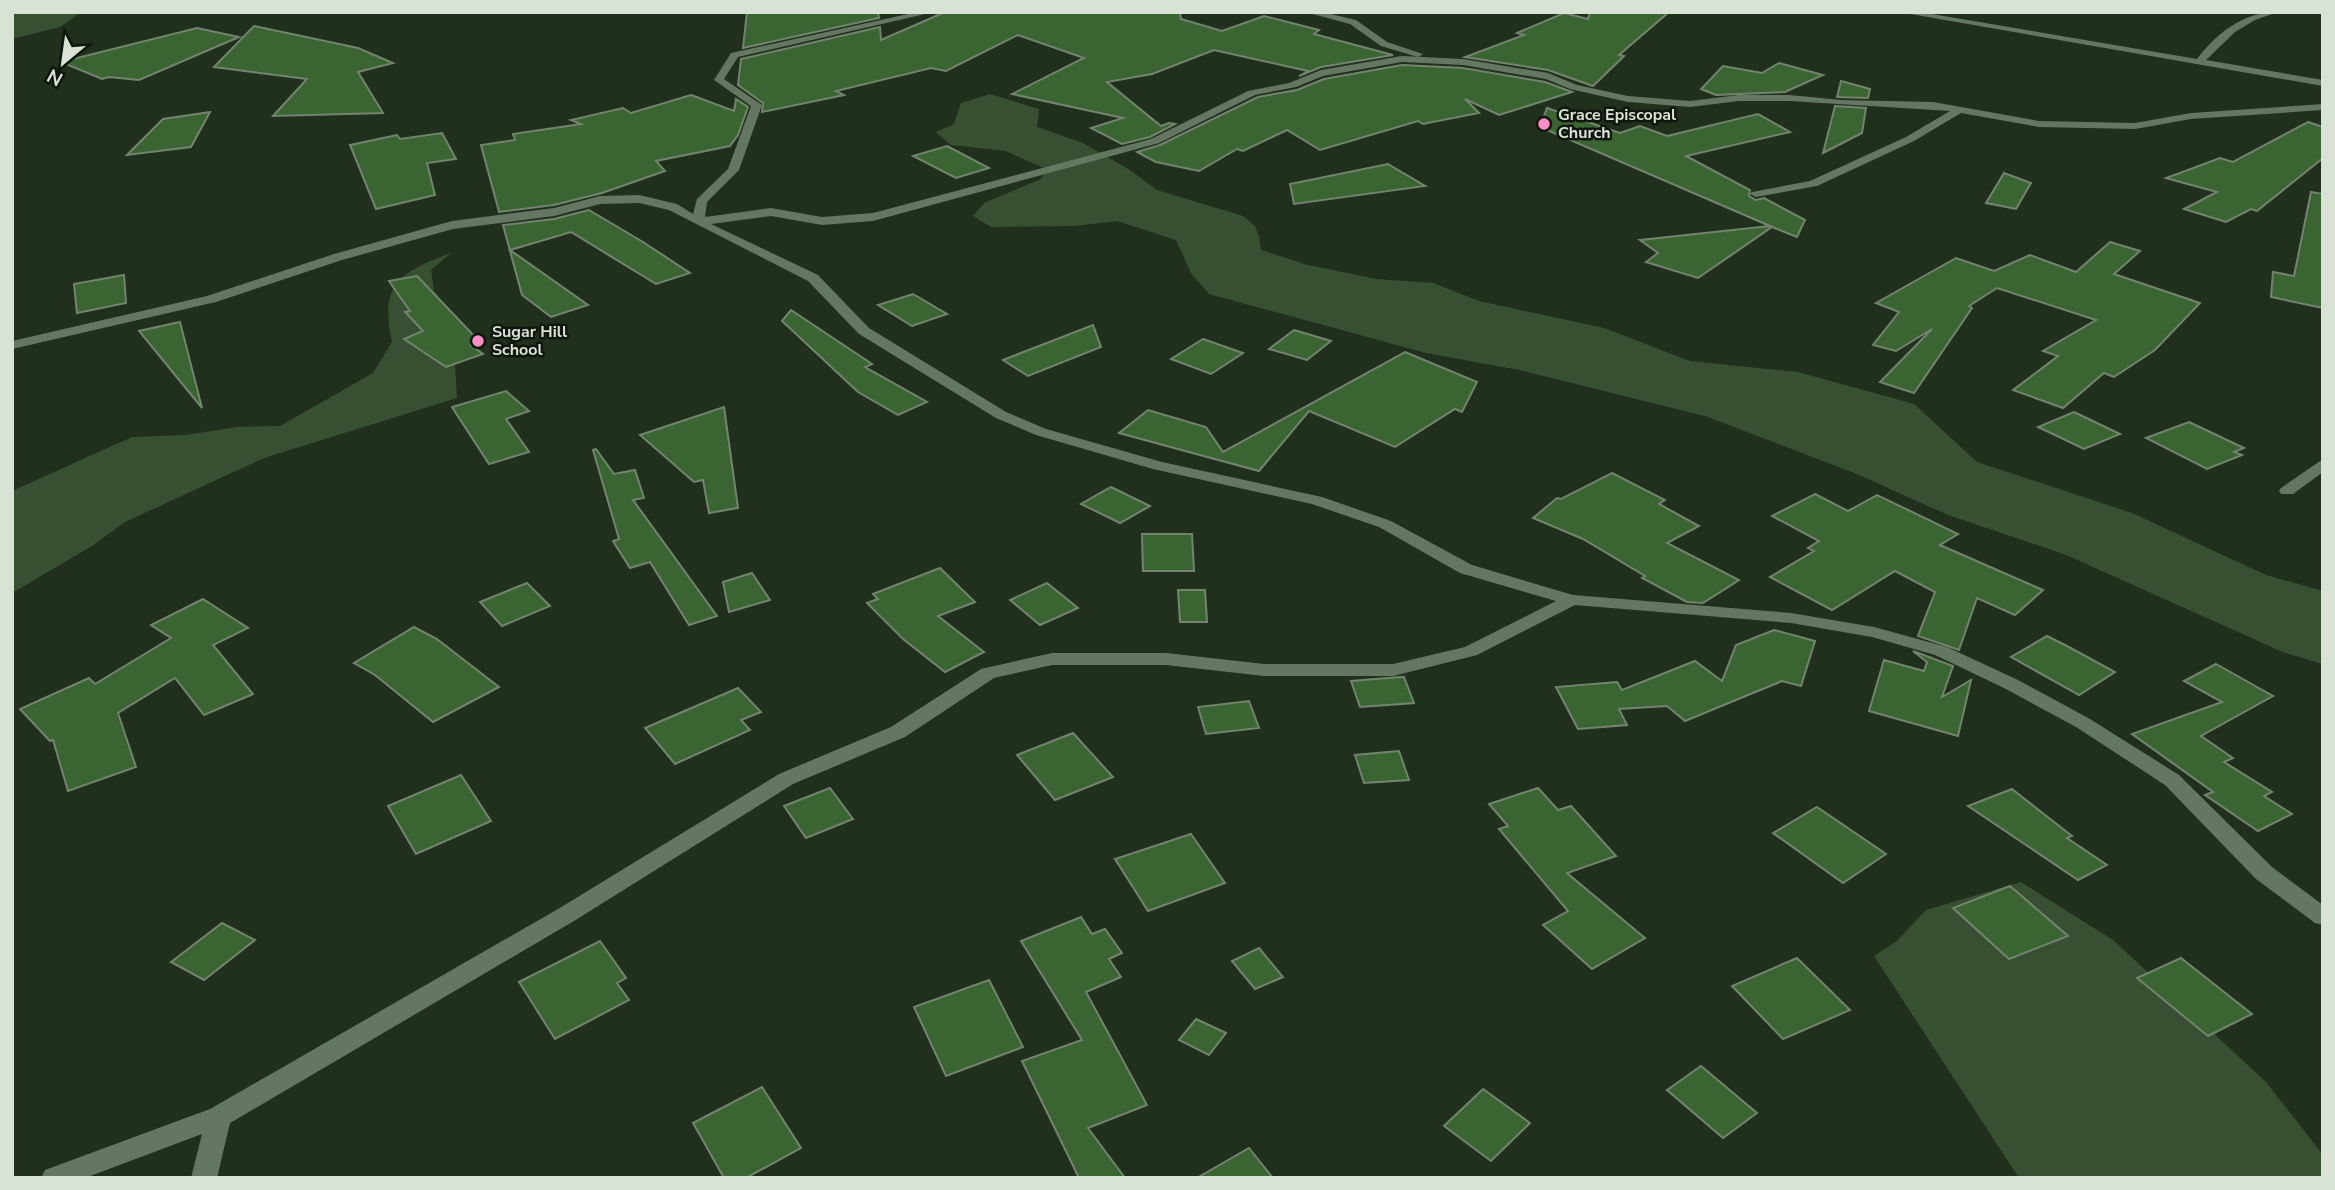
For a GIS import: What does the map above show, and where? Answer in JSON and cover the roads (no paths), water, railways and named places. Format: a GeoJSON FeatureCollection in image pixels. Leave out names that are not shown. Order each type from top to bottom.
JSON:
{"type":"FeatureCollection","features":[{"type":"Feature","properties":{"kind":"street"},"geometry":{"type":"LineString","coordinates":[[698,222],[701,201],[733,170],[757,105],[719,79],[734,55],[930,12]]}},
{"type":"Feature","properties":{"kind":"street"},"geometry":{"type":"LineString","coordinates":[[1308,12],[1353,22],[1384,44],[1441,61]]}},
{"type":"Feature","properties":{"kind":"street"},"geometry":{"type":"LineString","coordinates":[[1903,12],[2323,83]]}},
{"type":"Feature","properties":{"kind":"street"},"geometry":{"type":"LineString","coordinates":[[2199,62],[2215,42],[2253,15],[2274,12]]}},
{"type":"Feature","properties":{"kind":"street"},"geometry":{"type":"LineString","coordinates":[[698,222],[771,212],[822,221],[873,217],[1155,141],[1252,93],[1292,85],[1321,73],[1402,59],[1463,62],[1548,76],[1574,87],[1628,99],[1690,104],[1739,98],[1790,98],[1841,103],[1933,105],[2039,124],[2135,126],[2191,116],[2323,107]]}},
{"type":"Feature","properties":{"kind":"street"},"geometry":{"type":"LineString","coordinates":[[1756,194],[1813,184],[1910,139],[1959,110]]}},
{"type":"Feature","properties":{"kind":"street"},"geometry":{"type":"LineString","coordinates":[[12,345],[211,299],[338,257],[452,225],[554,212],[600,200],[639,199],[673,207],[813,278],[863,331],[1011,419],[1041,432],[1103,451],[1316,500],[1385,524],[1466,569],[1572,600],[1791,618],[1874,632],[1941,651],[2084,723],[2172,780],[2264,873],[2323,917]]}},
{"type":"Feature","properties":{"kind":"street"},"geometry":{"type":"LineString","coordinates":[[2287,491],[2323,464]]}},
{"type":"Feature","properties":{"kind":"street"},"geometry":{"type":"LineString","coordinates":[[54,1178],[219,1118],[566,915],[786,779],[898,732],[988,673],[1052,659],[1166,659],[1264,670],[1393,670],[1471,651],[1572,600]]}},
{"type":"Feature","properties":{"kind":"street"},"geometry":{"type":"LineString","coordinates":[[204,1178],[219,1118]]}},
{"type":"Feature","properties":{"kind":"place","name":"Grace Episcopal Church"},"geometry":{"type":"Point","coordinates":[1544,124]}},
{"type":"Feature","properties":{"kind":"place","name":"Sugar Hill School"},"geometry":{"type":"Point","coordinates":[478,341]}}]}
